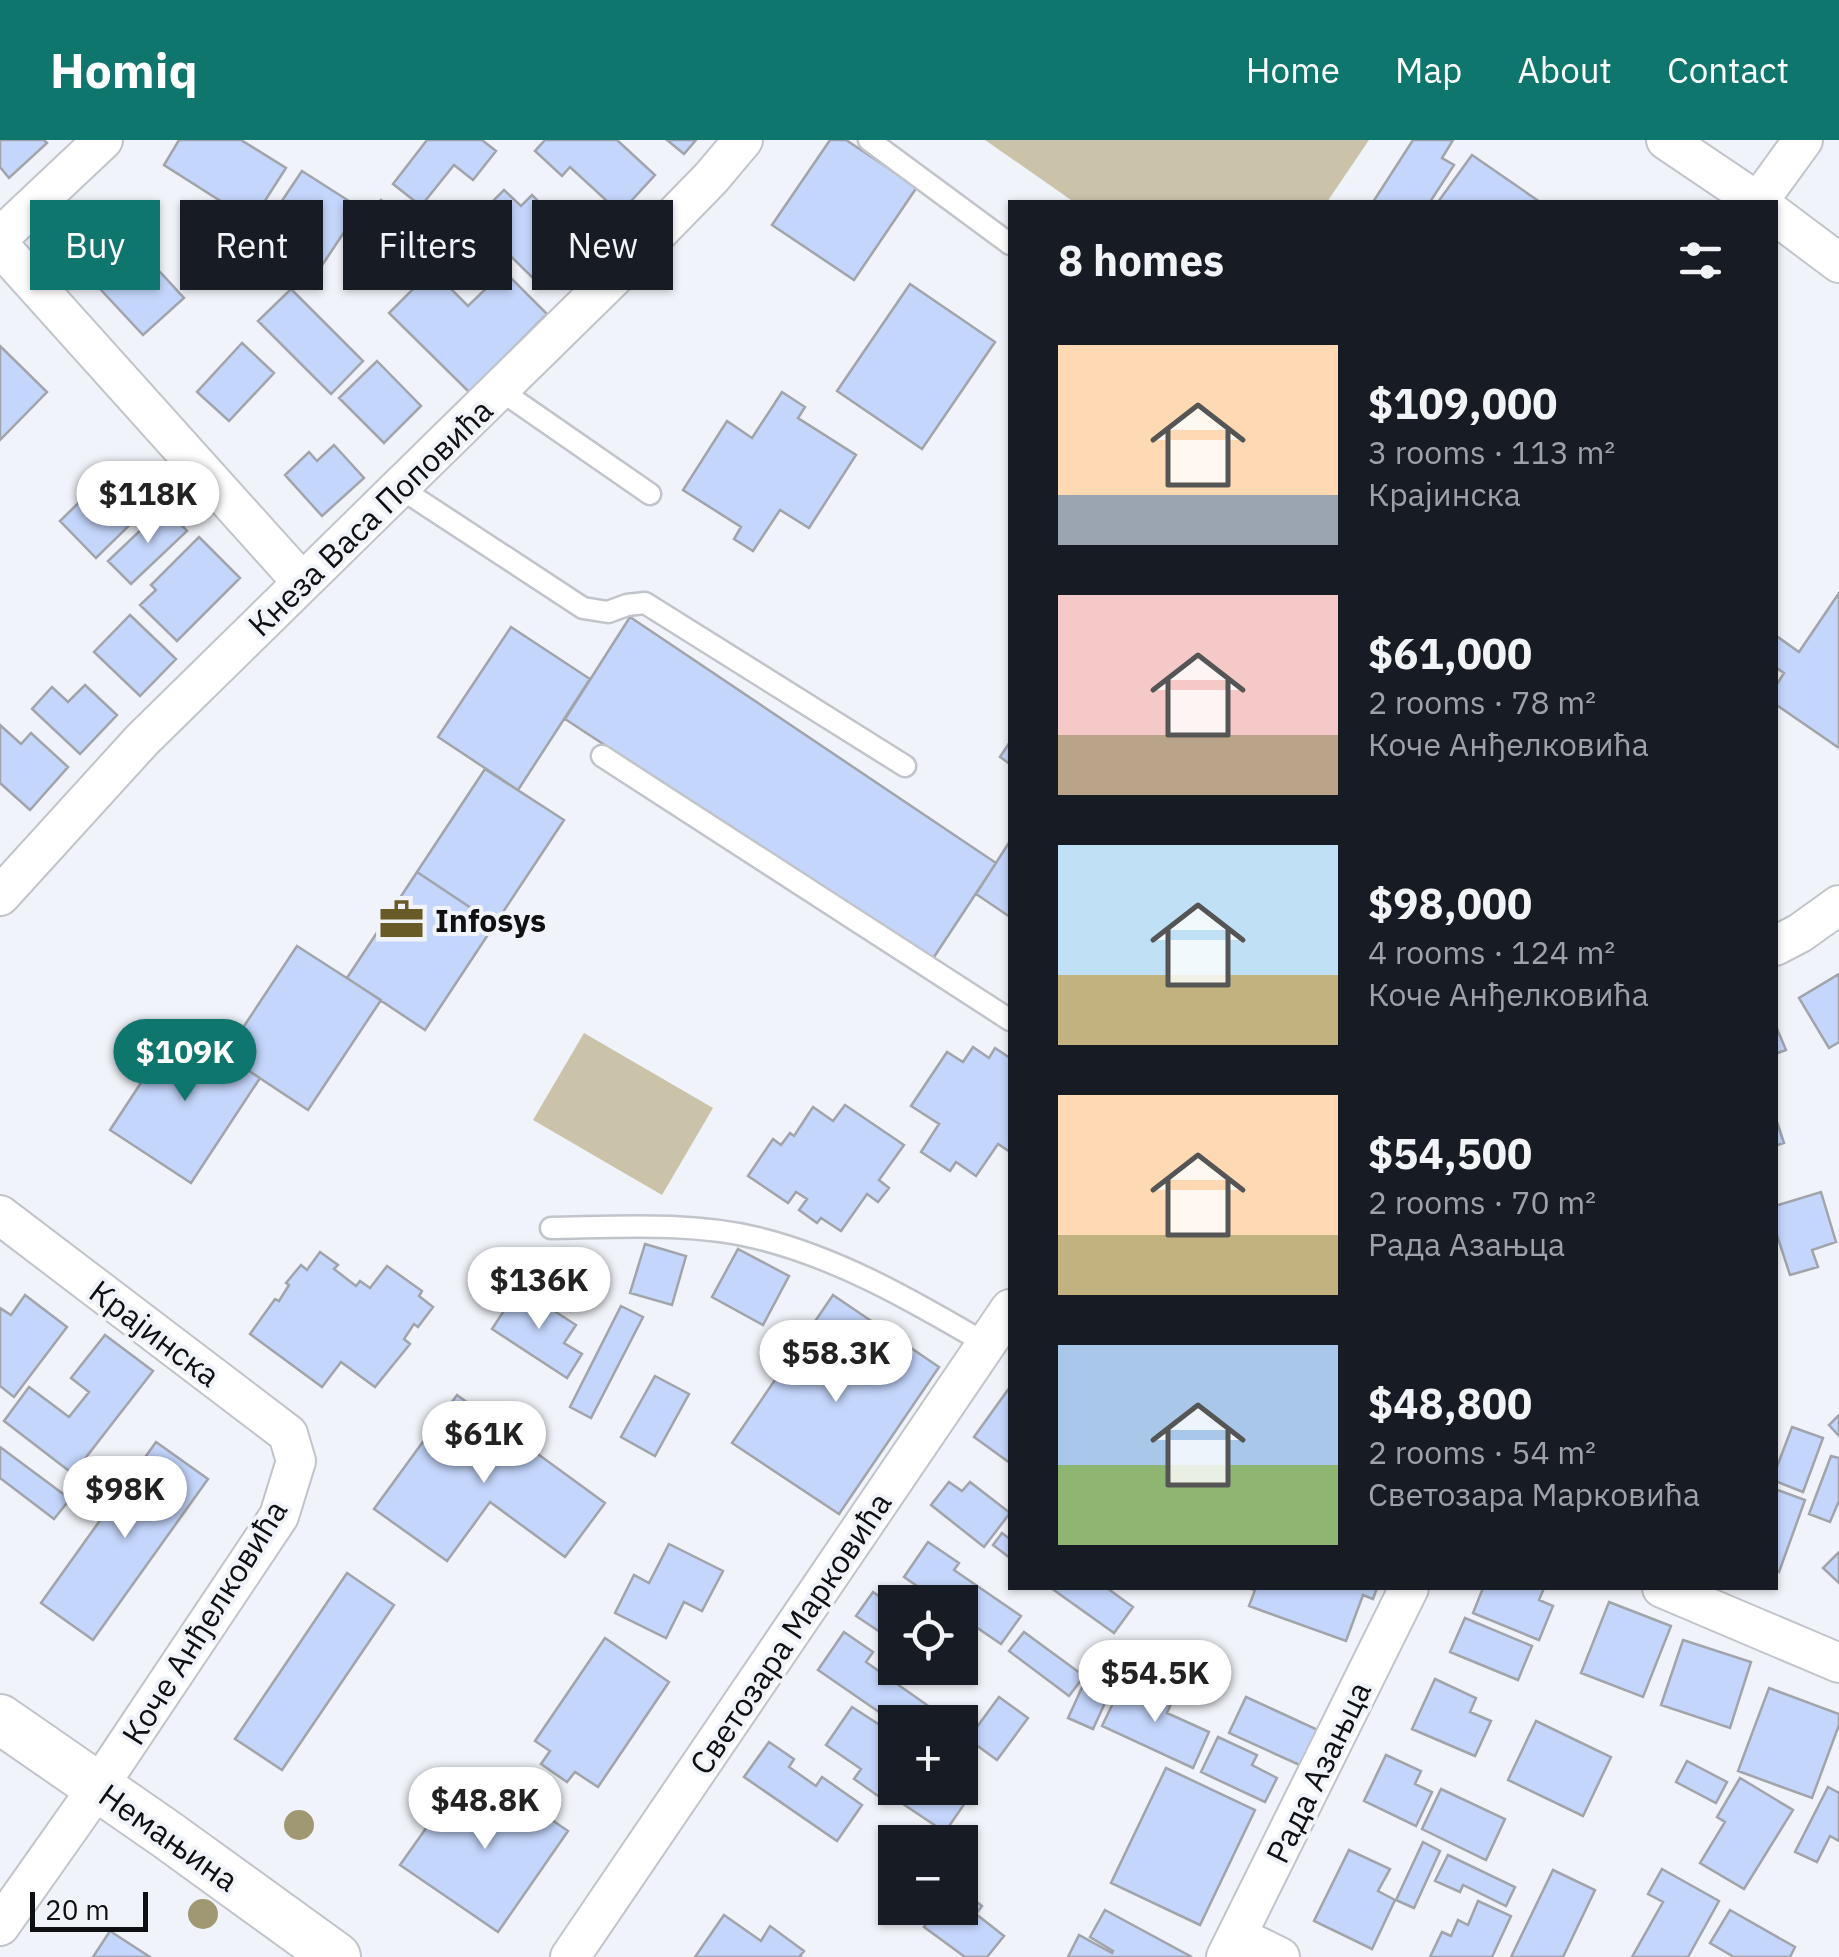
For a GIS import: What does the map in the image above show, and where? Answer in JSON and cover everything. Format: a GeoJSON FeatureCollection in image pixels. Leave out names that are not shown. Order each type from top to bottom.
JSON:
{"type":"FeatureCollection","features":[{"type":"Feature","properties":{"kind":"street"},"geometry":{"type":"LineString","coordinates":[[0,237],[104,140]]}},
{"type":"Feature","properties":{"kind":"street","name":"Кнеза Васа Поповића"},"geometry":{"type":"LineString","coordinates":[[0,896],[142,740],[657,234],[743,140]]}},
{"type":"Feature","properties":{"kind":"street"},"geometry":{"type":"LineString","coordinates":[[1666,140],[1755,200]]}},
{"type":"Feature","properties":{"kind":"street"},"geometry":{"type":"LineString","coordinates":[[1759,200],[1803,140]]}},
{"type":"Feature","properties":{"kind":"street"},"geometry":{"type":"LineString","coordinates":[[1778,217],[1839,263]]}},
{"type":"Feature","properties":{"kind":"street"},"geometry":{"type":"LineString","coordinates":[[0,246],[302,582]]}},
{"type":"Feature","properties":{"kind":"street"},"geometry":{"type":"LineString","coordinates":[[1778,944],[1839,906]]}},
{"type":"Feature","properties":{"kind":"street","name":"Крајинска"},"geometry":{"type":"LineString","coordinates":[[0,1215],[288,1434],[296,1462]]}},
{"type":"Feature","properties":{"kind":"street","name":"Светозара Марковића"},"geometry":{"type":"LineString","coordinates":[[570,1957],[1001,1327]]}},
{"type":"Feature","properties":{"kind":"street","name":"Коче Анђелковића"},"geometry":{"type":"LineString","coordinates":[[0,1926],[98,1787],[278,1516],[296,1462]]}},
{"type":"Feature","properties":{"kind":"street","name":"Рада Азањца"},"geometry":{"type":"LineString","coordinates":[[1231,1946],[1408,1590]]}},
{"type":"Feature","properties":{"kind":"street"},"geometry":{"type":"LineString","coordinates":[[1667,1590],[1839,1662]]}},
{"type":"Feature","properties":{"kind":"street","name":"Немањина"},"geometry":{"type":"LineString","coordinates":[[0,1720],[336,1957]]}},
{"type":"Feature","properties":{"kind":"street"},"geometry":{"type":"LineString","coordinates":[[1231,1946],[1280,1957]]}},
{"type":"Feature","properties":{"kind":"lane"},"geometry":{"type":"LineString","coordinates":[[868,140],[1008,243]]}},
{"type":"Feature","properties":{"kind":"lane"},"geometry":{"type":"LineString","coordinates":[[500,390],[650,494]]}},
{"type":"Feature","properties":{"kind":"lane"},"geometry":{"type":"LineString","coordinates":[[400,488],[583,608],[608,612],[646,603],[905,766]]}},
{"type":"Feature","properties":{"kind":"lane"},"geometry":{"type":"LineString","coordinates":[[602,756],[1008,1019]]}},
{"type":"Feature","properties":{"kind":"lane"},"geometry":{"type":"LineString","coordinates":[[551,1228],[695,1229],[754,1238],[800,1251],[1001,1327]]}},
{"type":"Feature","properties":{"kind":"shaded area"},"geometry":{"type":"Polygon","coordinates":[[[985,140],[1369,140],[1328,200],[1071,200],[985,140]]]}},
{"type":"Feature","properties":{"kind":"shaded area"},"geometry":{"type":"Polygon","coordinates":[[[584,1033],[713,1108],[662,1195],[533,1120],[584,1033]]]}},
{"type":"Feature","properties":{"kind":"building"},"geometry":{"type":"Polygon","coordinates":[[[0,140],[47,143],[9,178],[0,167],[0,140]]]}},
{"type":"Feature","properties":{"kind":"building"},"geometry":{"type":"Polygon","coordinates":[[[179,140],[241,140],[286,168],[265,200],[219,200],[164,165],[179,140]]]}},
{"type":"Feature","properties":{"kind":"building"},"geometry":{"type":"Polygon","coordinates":[[[427,140],[482,140],[496,151],[473,180],[454,165],[426,200],[413,200],[393,184],[427,140]]]}},
{"type":"Feature","properties":{"kind":"building"},"geometry":{"type":"Polygon","coordinates":[[[545,140],[617,140],[655,175],[632,200],[606,200],[570,167],[562,176],[535,151],[545,140]]]}},
{"type":"Feature","properties":{"kind":"building"},"geometry":{"type":"Polygon","coordinates":[[[667,140],[696,140],[684,154],[667,140]]]}},
{"type":"Feature","properties":{"kind":"building"},"geometry":{"type":"Polygon","coordinates":[[[830,140],[846,140],[917,187],[854,280],[772,225],[830,140]]]}},
{"type":"Feature","properties":{"kind":"building"},"geometry":{"type":"Polygon","coordinates":[[[1413,140],[1453,140],[1442,158],[1454,165],[1431,200],[1374,200],[1413,140]]]}},
{"type":"Feature","properties":{"kind":"building"},"geometry":{"type":"Polygon","coordinates":[[[1472,155],[1537,200],[1439,200],[1472,155]]]}},
{"type":"Feature","properties":{"kind":"building"},"geometry":{"type":"Polygon","coordinates":[[[302,171],[347,200],[343,200],[343,234],[323,264],[323,200],[283,200],[302,171]]]}},
{"type":"Feature","properties":{"kind":"building"},"geometry":{"type":"Polygon","coordinates":[[[504,190],[521,206],[532,195],[537,200],[532,200],[532,277],[512,257],[512,200],[494,200],[504,190]]]}},
{"type":"Feature","properties":{"kind":"building"},"geometry":{"type":"Polygon","coordinates":[[[160,272],[184,298],[143,335],[101,290],[160,290],[160,272]]]}},
{"type":"Feature","properties":{"kind":"building"},"geometry":{"type":"Polygon","coordinates":[[[512,279],[547,314],[469,392],[389,313],[412,290],[452,290],[468,306],[484,290],[512,290],[512,279]]]}},
{"type":"Feature","properties":{"kind":"building"},"geometry":{"type":"Polygon","coordinates":[[[910,284],[995,342],[922,449],[837,391],[910,284]]]}},
{"type":"Feature","properties":{"kind":"building"},"geometry":{"type":"Polygon","coordinates":[[[292,290],[363,361],[331,394],[258,321],[292,290]]]}},
{"type":"Feature","properties":{"kind":"building"},"geometry":{"type":"Polygon","coordinates":[[[242,343],[274,373],[229,421],[197,392],[242,343]]]}},
{"type":"Feature","properties":{"kind":"building"},"geometry":{"type":"Polygon","coordinates":[[[0,346],[47,392],[0,440],[0,346]]]}},
{"type":"Feature","properties":{"kind":"building"},"geometry":{"type":"Polygon","coordinates":[[[377,361],[421,406],[384,443],[339,398],[377,361]]]}},
{"type":"Feature","properties":{"kind":"building"},"geometry":{"type":"Polygon","coordinates":[[[782,392],[805,407],[798,418],[856,455],[809,528],[780,510],[753,551],[734,539],[741,527],[683,490],[727,421],[752,438],[782,392]]]}},
{"type":"Feature","properties":{"kind":"building"},"geometry":{"type":"Polygon","coordinates":[[[334,445],[364,478],[322,516],[285,475],[309,452],[317,461],[334,445]]]}},
{"type":"Feature","properties":{"kind":"building"},"geometry":{"type":"Polygon","coordinates":[[[117,465],[153,502],[96,558],[60,521],[117,465]]]}},
{"type":"Feature","properties":{"kind":"building"},"geometry":{"type":"Polygon","coordinates":[[[165,507],[187,531],[131,584],[108,561],[165,507]]]}},
{"type":"Feature","properties":{"kind":"building"},"geometry":{"type":"Polygon","coordinates":[[[199,537],[240,578],[177,641],[140,605],[156,590],[151,585],[199,537]]]}},
{"type":"Feature","properties":{"kind":"building"},"geometry":{"type":"Polygon","coordinates":[[[1839,593],[1839,748],[1778,706],[1778,682],[1784,673],[1778,669],[1778,637],[1799,652],[1839,593]]]}},
{"type":"Feature","properties":{"kind":"building"},"geometry":{"type":"Polygon","coordinates":[[[130,615],[176,659],[140,696],[94,652],[130,615]]]}},
{"type":"Feature","properties":{"kind":"building"},"geometry":{"type":"Polygon","coordinates":[[[630,617],[996,863],[932,960],[565,719],[630,617]]]}},
{"type":"Feature","properties":{"kind":"building"},"geometry":{"type":"Polygon","coordinates":[[[511,627],[590,679],[518,790],[438,737],[511,627]]]}},
{"type":"Feature","properties":{"kind":"building"},"geometry":{"type":"Polygon","coordinates":[[[85,685],[117,715],[80,754],[32,709],[52,687],[68,702],[85,685]]]}},
{"type":"Feature","properties":{"kind":"building"},"geometry":{"type":"Polygon","coordinates":[[[0,725],[21,744],[31,733],[68,767],[30,810],[0,783],[0,725]]]}},
{"type":"Feature","properties":{"kind":"building"},"geometry":{"type":"Polygon","coordinates":[[[1008,745],[1008,763],[1000,757],[1008,745]]]}},
{"type":"Feature","properties":{"kind":"building"},"geometry":{"type":"Polygon","coordinates":[[[485,769],[564,820],[495,924],[417,872],[485,769]]]}},
{"type":"Feature","properties":{"kind":"building"},"geometry":{"type":"Polygon","coordinates":[[[1008,844],[1008,916],[976,894],[1008,844]]]}},
{"type":"Feature","properties":{"kind":"building"},"geometry":{"type":"Polygon","coordinates":[[[417,872],[495,924],[425,1030],[347,978],[417,872]]]}},
{"type":"Feature","properties":{"kind":"building"},"geometry":{"type":"Polygon","coordinates":[[[297,946],[381,1000],[308,1110],[225,1055],[297,946]]]}},
{"type":"Feature","properties":{"kind":"building"},"geometry":{"type":"Polygon","coordinates":[[[1839,974],[1839,1042],[1829,1048],[1799,998],[1839,974]]]}},
{"type":"Feature","properties":{"kind":"building"},"geometry":{"type":"Polygon","coordinates":[[[179,1025],[260,1078],[191,1183],[110,1130],[179,1025]]]}},
{"type":"Feature","properties":{"kind":"building"},"geometry":{"type":"Polygon","coordinates":[[[1778,1031],[1786,1050],[1778,1053],[1778,1031]]]}},
{"type":"Feature","properties":{"kind":"building"},"geometry":{"type":"Polygon","coordinates":[[[973,1047],[989,1058],[995,1048],[1008,1057],[1008,1151],[998,1144],[976,1176],[956,1162],[950,1171],[921,1152],[939,1124],[911,1106],[947,1052],[963,1062],[973,1047]]]}},
{"type":"Feature","properties":{"kind":"building"},"geometry":{"type":"Polygon","coordinates":[[[845,1105],[904,1145],[879,1180],[889,1188],[878,1202],[867,1194],[841,1231],[821,1218],[817,1223],[799,1210],[807,1199],[796,1192],[788,1203],[748,1176],[773,1139],[781,1145],[790,1133],[794,1136],[813,1107],[833,1121],[845,1105]]]}},
{"type":"Feature","properties":{"kind":"building"},"geometry":{"type":"Polygon","coordinates":[[[1821,1192],[1836,1242],[1812,1250],[1818,1267],[1790,1275],[1778,1238],[1778,1205],[1821,1192]]]}},
{"type":"Feature","properties":{"kind":"building"},"geometry":{"type":"Polygon","coordinates":[[[645,1244],[686,1256],[672,1305],[630,1293],[645,1244]]]}},
{"type":"Feature","properties":{"kind":"building"},"geometry":{"type":"Polygon","coordinates":[[[738,1249],[789,1276],[763,1325],[712,1297],[738,1249]]]}},
{"type":"Feature","properties":{"kind":"building"},"geometry":{"type":"Polygon","coordinates":[[[320,1252],[356,1286],[360,1281],[370,1288],[387,1266],[422,1291],[419,1296],[433,1307],[418,1327],[414,1324],[404,1339],[410,1344],[375,1387],[341,1362],[322,1387],[250,1334],[275,1299],[279,1301],[289,1285],[286,1283],[301,1265],[307,1270],[320,1252]]]}},
{"type":"Feature","properties":{"kind":"building"},"geometry":{"type":"Polygon","coordinates":[[[519,1288],[576,1325],[564,1343],[582,1354],[567,1378],[492,1329],[519,1288]]]}},
{"type":"Feature","properties":{"kind":"building"},"geometry":{"type":"Polygon","coordinates":[[[25,1295],[67,1327],[14,1397],[0,1386],[0,1308],[11,1315],[25,1295]]]}},
{"type":"Feature","properties":{"kind":"building"},"geometry":{"type":"Polygon","coordinates":[[[833,1295],[939,1367],[839,1514],[732,1443],[833,1295]]]}},
{"type":"Feature","properties":{"kind":"building"},"geometry":{"type":"Polygon","coordinates":[[[621,1306],[643,1317],[591,1418],[570,1407],[621,1306]]]}},
{"type":"Feature","properties":{"kind":"building"},"geometry":{"type":"Polygon","coordinates":[[[105,1335],[153,1371],[73,1474],[4,1421],[29,1387],[69,1417],[89,1392],[71,1378],[105,1335]]]}},
{"type":"Feature","properties":{"kind":"building"},"geometry":{"type":"Polygon","coordinates":[[[655,1376],[689,1394],[655,1456],[621,1437],[655,1376]]]}},
{"type":"Feature","properties":{"kind":"building"},"geometry":{"type":"Polygon","coordinates":[[[1008,1390],[1008,1462],[974,1437],[1008,1390]]]}},
{"type":"Feature","properties":{"kind":"building"},"geometry":{"type":"Polygon","coordinates":[[[457,1395],[605,1503],[565,1557],[490,1502],[447,1561],[374,1509],[457,1395]]]}},
{"type":"Feature","properties":{"kind":"building"},"geometry":{"type":"Polygon","coordinates":[[[1839,1415],[1839,1436],[1829,1425],[1839,1415]]]}},
{"type":"Feature","properties":{"kind":"building"},"geometry":{"type":"Polygon","coordinates":[[[1792,1427],[1823,1438],[1803,1492],[1778,1482],[1778,1464],[1792,1427]]]}},
{"type":"Feature","properties":{"kind":"building"},"geometry":{"type":"Polygon","coordinates":[[[156,1442],[208,1479],[93,1640],[41,1603],[156,1442]]]}},
{"type":"Feature","properties":{"kind":"building"},"geometry":{"type":"Polygon","coordinates":[[[0,1447],[70,1499],[54,1519],[0,1478],[0,1447]]]}},
{"type":"Feature","properties":{"kind":"building"},"geometry":{"type":"Polygon","coordinates":[[[1831,1456],[1839,1458],[1839,1501],[1830,1522],[1809,1514],[1831,1456]]]}},
{"type":"Feature","properties":{"kind":"building"},"geometry":{"type":"Polygon","coordinates":[[[949,1482],[962,1491],[970,1482],[1008,1511],[1008,1516],[984,1547],[931,1505],[949,1482]]]}},
{"type":"Feature","properties":{"kind":"building"},"geometry":{"type":"Polygon","coordinates":[[[1778,1490],[1805,1500],[1778,1572],[1778,1490]]]}},
{"type":"Feature","properties":{"kind":"building"},"geometry":{"type":"Polygon","coordinates":[[[1002,1533],[1008,1538],[1008,1556],[993,1545],[1002,1533]]]}},
{"type":"Feature","properties":{"kind":"building"},"geometry":{"type":"Polygon","coordinates":[[[928,1542],[959,1563],[954,1570],[976,1585],[916,1585],[904,1577],[928,1542]]]}},
{"type":"Feature","properties":{"kind":"building"},"geometry":{"type":"Polygon","coordinates":[[[669,1544],[723,1571],[702,1611],[684,1602],[666,1638],[615,1613],[634,1575],[649,1583],[669,1544]]]}},
{"type":"Feature","properties":{"kind":"building"},"geometry":{"type":"Polygon","coordinates":[[[1839,1552],[1839,1583],[1823,1568],[1839,1552]]]}},
{"type":"Feature","properties":{"kind":"building"},"geometry":{"type":"Polygon","coordinates":[[[347,1573],[394,1605],[282,1770],[235,1739],[347,1573]]]}},
{"type":"Feature","properties":{"kind":"building"},"geometry":{"type":"Polygon","coordinates":[[[978,1586],[1021,1616],[1001,1644],[978,1628],[978,1586]]]}},
{"type":"Feature","properties":{"kind":"building"},"geometry":{"type":"Polygon","coordinates":[[[1054,1590],[1110,1590],[1133,1607],[1114,1633],[1054,1590]]]}},
{"type":"Feature","properties":{"kind":"building"},"geometry":{"type":"Polygon","coordinates":[[[1255,1590],[1376,1590],[1373,1599],[1363,1595],[1346,1641],[1249,1606],[1255,1590]]]}},
{"type":"Feature","properties":{"kind":"building"},"geometry":{"type":"Polygon","coordinates":[[[1482,1590],[1543,1590],[1539,1600],[1553,1606],[1539,1640],[1473,1613],[1482,1590]]]}},
{"type":"Feature","properties":{"kind":"building"},"geometry":{"type":"Polygon","coordinates":[[[873,1592],[878,1595],[878,1631],[856,1616],[873,1592]]]}},
{"type":"Feature","properties":{"kind":"building"},"geometry":{"type":"Polygon","coordinates":[[[1609,1602],[1671,1626],[1643,1697],[1581,1673],[1609,1602]]]}},
{"type":"Feature","properties":{"kind":"building"},"geometry":{"type":"Polygon","coordinates":[[[1465,1618],[1532,1646],[1518,1680],[1450,1652],[1465,1618]]]}},
{"type":"Feature","properties":{"kind":"building"},"geometry":{"type":"Polygon","coordinates":[[[844,1632],[873,1652],[866,1662],[878,1670],[878,1685],[899,1685],[927,1705],[878,1705],[878,1711],[818,1670],[844,1632]]]}},
{"type":"Feature","properties":{"kind":"building"},"geometry":{"type":"Polygon","coordinates":[[[1024,1632],[1084,1676],[1069,1696],[1009,1651],[1024,1632]]]}},
{"type":"Feature","properties":{"kind":"building"},"geometry":{"type":"Polygon","coordinates":[[[605,1638],[669,1682],[598,1787],[575,1772],[567,1782],[541,1764],[550,1751],[535,1741],[605,1638]]]}},
{"type":"Feature","properties":{"kind":"building"},"geometry":{"type":"Polygon","coordinates":[[[1683,1640],[1751,1662],[1730,1728],[1661,1705],[1683,1640]]]}},
{"type":"Feature","properties":{"kind":"building"},"geometry":{"type":"Polygon","coordinates":[[[1435,1679],[1476,1698],[1470,1712],[1491,1721],[1475,1756],[1412,1729],[1435,1679]]]}},
{"type":"Feature","properties":{"kind":"building"},"geometry":{"type":"Polygon","coordinates":[[[1085,1681],[1110,1692],[1093,1729],[1068,1718],[1085,1681]]]}},
{"type":"Feature","properties":{"kind":"building"},"geometry":{"type":"Polygon","coordinates":[[[1136,1682],[1173,1699],[1167,1713],[1209,1732],[1193,1768],[1102,1726],[1119,1691],[1129,1696],[1136,1682]]]}},
{"type":"Feature","properties":{"kind":"building"},"geometry":{"type":"Polygon","coordinates":[[[1769,1688],[1839,1714],[1839,1725],[1812,1798],[1738,1771],[1769,1688]]]}},
{"type":"Feature","properties":{"kind":"building"},"geometry":{"type":"Polygon","coordinates":[[[999,1697],[1028,1718],[997,1760],[978,1746],[978,1725],[999,1697]]]}},
{"type":"Feature","properties":{"kind":"building"},"geometry":{"type":"Polygon","coordinates":[[[1246,1697],[1318,1730],[1302,1766],[1229,1733],[1246,1697]]]}},
{"type":"Feature","properties":{"kind":"building"},"geometry":{"type":"Polygon","coordinates":[[[852,1707],[878,1724],[878,1796],[854,1779],[861,1769],[826,1745],[852,1707]]]}},
{"type":"Feature","properties":{"kind":"building"},"geometry":{"type":"Polygon","coordinates":[[[1536,1721],[1611,1757],[1583,1816],[1508,1780],[1536,1721]]]}},
{"type":"Feature","properties":{"kind":"building"},"geometry":{"type":"Polygon","coordinates":[[[1218,1737],[1257,1755],[1252,1765],[1277,1778],[1265,1802],[1201,1772],[1218,1737]]]}},
{"type":"Feature","properties":{"kind":"building"},"geometry":{"type":"Polygon","coordinates":[[[769,1742],[794,1759],[789,1767],[816,1786],[822,1777],[862,1805],[837,1841],[744,1777],[769,1742]]]}},
{"type":"Feature","properties":{"kind":"building"},"geometry":{"type":"Polygon","coordinates":[[[1386,1755],[1421,1771],[1415,1784],[1432,1792],[1416,1826],[1364,1801],[1386,1755]]]}},
{"type":"Feature","properties":{"kind":"building"},"geometry":{"type":"Polygon","coordinates":[[[1687,1761],[1727,1782],[1716,1803],[1676,1782],[1687,1761]]]}},
{"type":"Feature","properties":{"kind":"building"},"geometry":{"type":"Polygon","coordinates":[[[1166,1768],[1255,1810],[1200,1925],[1111,1883],[1166,1768]]]}},
{"type":"Feature","properties":{"kind":"building"},"geometry":{"type":"Polygon","coordinates":[[[488,1776],[568,1831],[498,1932],[400,1865],[451,1793],[468,1805],[488,1776]]]}},
{"type":"Feature","properties":{"kind":"building"},"geometry":{"type":"Polygon","coordinates":[[[1740,1778],[1793,1810],[1744,1889],[1700,1863],[1725,1822],[1717,1817],[1740,1778]]]}},
{"type":"Feature","properties":{"kind":"building"},"geometry":{"type":"Polygon","coordinates":[[[1828,1787],[1839,1793],[1839,1841],[1830,1836],[1817,1862],[1795,1852],[1828,1787]]]}},
{"type":"Feature","properties":{"kind":"building"},"geometry":{"type":"Polygon","coordinates":[[[1441,1789],[1505,1819],[1486,1860],[1422,1829],[1441,1789]]]}},
{"type":"Feature","properties":{"kind":"building"},"geometry":{"type":"Polygon","coordinates":[[[904,1805],[964,1805],[950,1825],[934,1825],[904,1805]]]}},
{"type":"Feature","properties":{"kind":"building"},"geometry":{"type":"Polygon","coordinates":[[[1423,1842],[1440,1851],[1414,1908],[1396,1900],[1423,1842]]]}},
{"type":"Feature","properties":{"kind":"building"},"geometry":{"type":"Polygon","coordinates":[[[1349,1850],[1390,1869],[1378,1891],[1395,1900],[1372,1949],[1314,1921],[1349,1850]]]}},
{"type":"Feature","properties":{"kind":"building"},"geometry":{"type":"Polygon","coordinates":[[[1448,1855],[1515,1887],[1506,1906],[1463,1885],[1460,1892],[1435,1881],[1448,1855]]]}},
{"type":"Feature","properties":{"kind":"building"},"geometry":{"type":"Polygon","coordinates":[[[1662,1869],[1719,1901],[1688,1957],[1632,1957],[1663,1902],[1648,1894],[1662,1869]]]}},
{"type":"Feature","properties":{"kind":"building"},"geometry":{"type":"Polygon","coordinates":[[[1553,1870],[1595,1890],[1563,1957],[1511,1957],[1553,1870]]]}},
{"type":"Feature","properties":{"kind":"building"},"geometry":{"type":"Polygon","coordinates":[[[1478,1901],[1511,1916],[1492,1957],[1430,1957],[1442,1932],[1451,1936],[1458,1920],[1468,1925],[1478,1901]]]}},
{"type":"Feature","properties":{"kind":"building"},"geometry":{"type":"Polygon","coordinates":[[[1105,1910],[1192,1957],[1068,1957],[1079,1935],[1112,1953],[1090,1937],[1105,1910]]]}},
{"type":"Feature","properties":{"kind":"building"},"geometry":{"type":"Polygon","coordinates":[[[1730,1910],[1795,1947],[1790,1957],[1734,1957],[1710,1943],[1730,1910]]]}},
{"type":"Feature","properties":{"kind":"building"},"geometry":{"type":"Polygon","coordinates":[[[724,1915],[761,1941],[770,1926],[804,1951],[802,1957],[695,1957],[724,1915]]]}},
{"type":"Feature","properties":{"kind":"building"},"geometry":{"type":"Polygon","coordinates":[[[978,1916],[1004,1936],[987,1957],[965,1957],[924,1927],[978,1925],[978,1916]]]}},
{"type":"Feature","properties":{"kind":"building"},"geometry":{"type":"Polygon","coordinates":[[[110,1931],[150,1957],[93,1957],[110,1931]]]}},
{"type":"Feature","properties":{"kind":"place","name":"Infosys"},"geometry":{"type":"Point","coordinates":[402,920]}}]}
